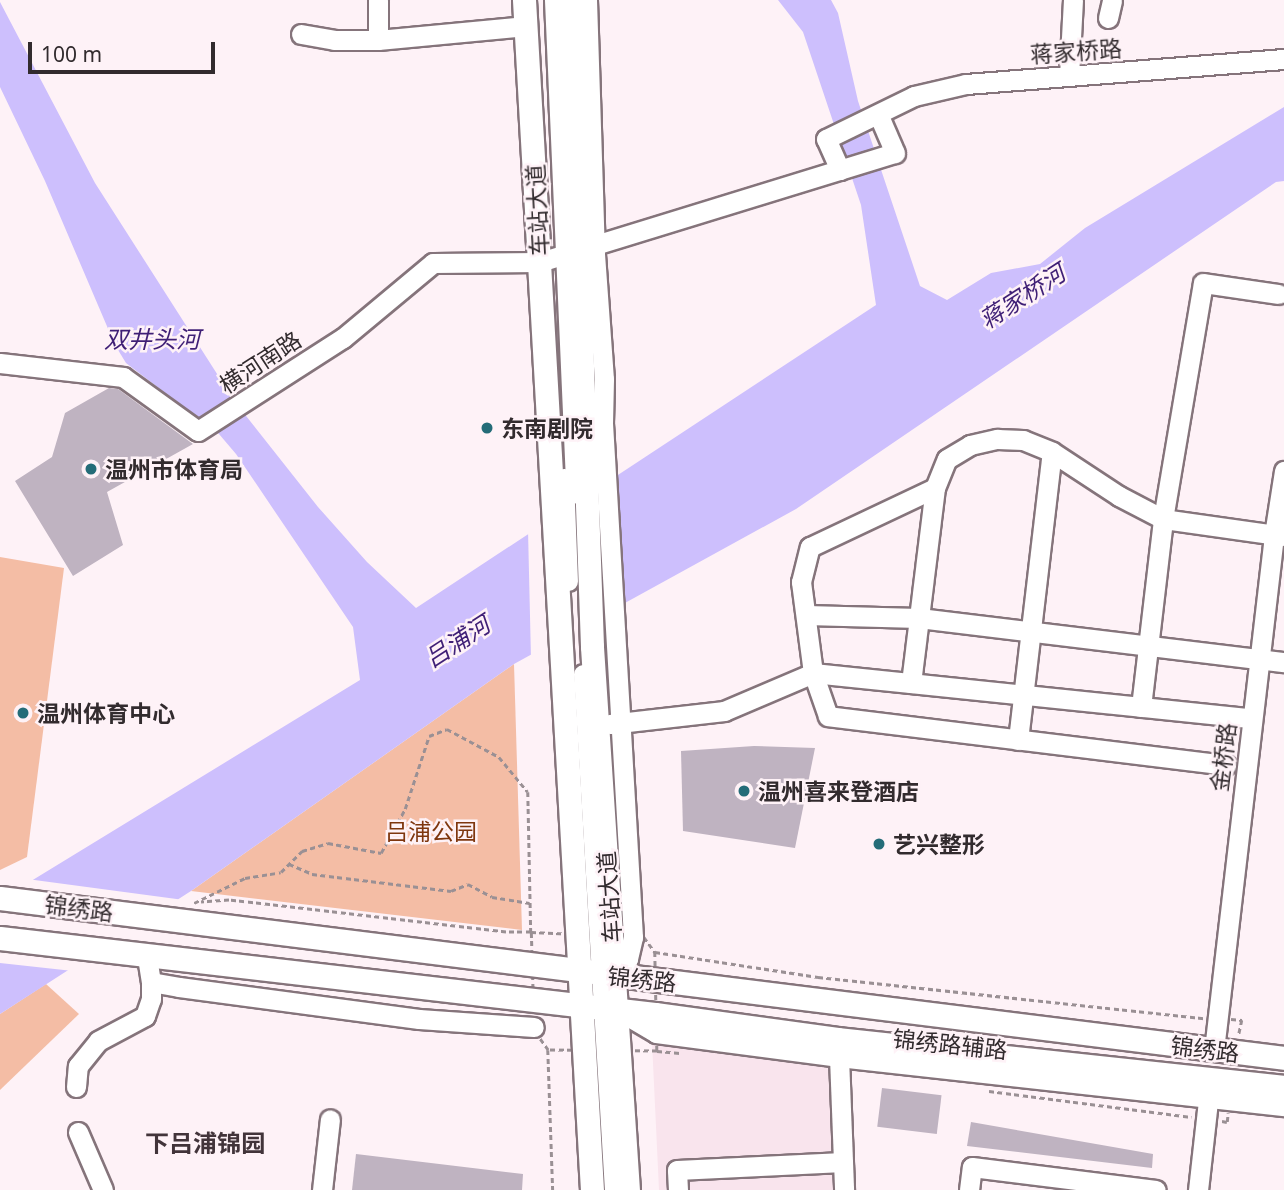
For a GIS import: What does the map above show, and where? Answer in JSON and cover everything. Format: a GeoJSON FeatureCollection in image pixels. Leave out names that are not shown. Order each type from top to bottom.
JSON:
{"type":"FeatureCollection","features":[{"type":"Feature","properties":{"kind":"main road","name":"车站大道"},"geometry":{"type":"LineString","coordinates":[[524,0],[526,26],[594,421],[592,647],[597,726],[596,974],[598,1008],[628,1190]]}},
{"type":"Feature","properties":{"kind":"main road","name":"车站大道"},"geometry":{"type":"LineString","coordinates":[[569,0],[566,253],[549,419],[563,670],[598,1008],[592,1190]]}},
{"type":"Feature","properties":{"kind":"main road","name":"锦绣路"},"geometry":{"type":"LineString","coordinates":[[0,898],[1284,1058]]}},
{"type":"Feature","properties":{"kind":"main road","name":"锦绣路"},"geometry":{"type":"LineString","coordinates":[[0,937],[137,956],[598,1008],[1209,1088],[1284,1087]]}},
{"type":"Feature","properties":{"kind":"street"},"geometry":{"type":"LineString","coordinates":[[378,0],[378,40]]}},
{"type":"Feature","properties":{"kind":"street"},"geometry":{"type":"LineString","coordinates":[[542,0],[566,253]]}},
{"type":"Feature","properties":{"kind":"street"},"geometry":{"type":"LineString","coordinates":[[554,0],[579,545],[575,615]]}},
{"type":"Feature","properties":{"kind":"street"},"geometry":{"type":"LineString","coordinates":[[587,0],[566,253],[566,522],[575,615],[596,974],[628,959],[633,943],[617,643],[594,421]]}},
{"type":"Feature","properties":{"kind":"street"},"geometry":{"type":"LineString","coordinates":[[1069,76],[1073,0]]}},
{"type":"Feature","properties":{"kind":"street"},"geometry":{"type":"LineString","coordinates":[[302,34],[334,40],[378,40],[526,26]]}},
{"type":"Feature","properties":{"kind":"street","name":"蒋家桥路"},"geometry":{"type":"LineString","coordinates":[[840,170],[826,139],[879,116],[914,96],[966,84],[1284,59]]}},
{"type":"Feature","properties":{"kind":"street","name":"横河南路"},"geometry":{"type":"LineString","coordinates":[[0,363],[123,377],[198,431],[344,338],[433,263],[566,253],[895,153],[879,116]]}},
{"type":"Feature","properties":{"kind":"street"},"geometry":{"type":"LineString","coordinates":[[1141,706],[1163,519],[1203,283],[1278,294]]}},
{"type":"Feature","properties":{"kind":"street"},"geometry":{"type":"LineString","coordinates":[[911,683],[935,488],[947,459],[970,445],[997,439],[1023,440],[1052,452],[1119,496],[1163,519],[1279,536]]}},
{"type":"Feature","properties":{"kind":"street"},"geometry":{"type":"LineString","coordinates":[[1018,740],[1052,452]]}},
{"type":"Feature","properties":{"kind":"street","name":"金桥路"},"geometry":{"type":"LineString","coordinates":[[1214,1050],[1259,659],[1279,536],[1284,471]]}},
{"type":"Feature","properties":{"kind":"street"},"geometry":{"type":"LineString","coordinates":[[935,488],[810,547],[801,582],[813,673],[828,716],[1226,765]]}},
{"type":"Feature","properties":{"kind":"street"},"geometry":{"type":"LineString","coordinates":[[806,615],[919,618],[1284,662]]}},
{"type":"Feature","properties":{"kind":"street"},"geometry":{"type":"LineString","coordinates":[[597,726],[724,711],[813,673],[1252,718]]}},
{"type":"Feature","properties":{"kind":"street"},"geometry":{"type":"LineString","coordinates":[[76,1087],[78,1066],[98,1041],[145,1016],[151,999],[151,982],[137,956]]}},
{"type":"Feature","properties":{"kind":"street"},"geometry":{"type":"LineString","coordinates":[[151,982],[419,1019],[534,1027]]}},
{"type":"Feature","properties":{"kind":"street"},"geometry":{"type":"LineString","coordinates":[[598,1008],[604,1190]]}},
{"type":"Feature","properties":{"kind":"street"},"geometry":{"type":"LineString","coordinates":[[598,1008],[614,1190]]}},
{"type":"Feature","properties":{"kind":"street","name":"锦绣路辅路"},"geometry":{"type":"LineString","coordinates":[[598,1008],[656,1033],[839,1057],[1209,1088],[1284,1105]]}},
{"type":"Feature","properties":{"kind":"street"},"geometry":{"type":"LineString","coordinates":[[839,1057],[844,1190]]}},
{"type":"Feature","properties":{"kind":"street"},"geometry":{"type":"LineString","coordinates":[[1198,1190],[1209,1088]]}},
{"type":"Feature","properties":{"kind":"street"},"geometry":{"type":"LineString","coordinates":[[322,1190],[330,1119]]}},
{"type":"Feature","properties":{"kind":"street"},"geometry":{"type":"LineString","coordinates":[[78,1132],[103,1190]]}},
{"type":"Feature","properties":{"kind":"street"},"geometry":{"type":"LineString","coordinates":[[678,1190],[677,1170],[843,1162]]}},
{"type":"Feature","properties":{"kind":"street"},"geometry":{"type":"LineString","coordinates":[[968,1190],[972,1167],[1078,1185],[1156,1190]]}},
{"type":"Feature","properties":{"kind":"path"},"geometry":{"type":"LineString","coordinates":[[190,904],[229,900],[506,932],[531,932],[528,792],[499,757],[447,729],[429,736],[405,809],[381,853],[328,843],[302,851],[281,872],[244,878],[201,902]]}},
{"type":"Feature","properties":{"kind":"path"},"geometry":{"type":"LineString","coordinates":[[289,864],[312,874],[451,891],[468,884],[492,897],[531,903]]}},
{"type":"Feature","properties":{"kind":"path"},"geometry":{"type":"LineString","coordinates":[[548,1050],[553,1190]]}},
{"type":"Feature","properties":{"kind":"shaded area"},"geometry":{"type":"Polygon","coordinates":[[[652,1042],[832,1064],[836,1190],[659,1190],[652,1042]]]}},
{"type":"Feature","properties":{"kind":"green space","name":"温州体育中心"},"geometry":{"type":"Polygon","coordinates":[[[0,557],[64,568],[27,857],[0,870],[0,557]]]}},
{"type":"Feature","properties":{"kind":"green space","name":"吕浦公园"},"geometry":{"type":"Polygon","coordinates":[[[514,664],[522,930],[191,891],[514,664]]]}},
{"type":"Feature","properties":{"kind":"green space"},"geometry":{"type":"Polygon","coordinates":[[[46,984],[79,1014],[0,1090],[0,1014],[46,984]]]}},
{"type":"Feature","properties":{"kind":"water"},"geometry":{"type":"Polygon","coordinates":[[[778,0],[831,0],[838,13],[858,101],[920,286],[947,300],[991,273],[1040,264],[1085,228],[1284,107],[1284,181],[1276,182],[796,509],[514,664],[191,891],[0,1014],[0,900],[360,680],[353,627],[236,454],[219,434],[126,363],[115,345],[45,181],[0,87],[0,2],[95,183],[235,402],[318,507],[367,562],[416,608],[876,305],[861,205],[803,32],[778,0]]]}},
{"type":"Feature","properties":{"kind":"pier"},"geometry":{"type":"Polygon","coordinates":[[[615,473],[623,608],[531,659],[528,530],[615,473]]]}},
{"type":"Feature","properties":{"kind":"pier"},"geometry":{"type":"Polygon","coordinates":[[[27,879],[184,900],[73,971],[0,963],[0,896],[27,879]]]}},
{"type":"Feature","properties":{"kind":"building","name":"温州市体育局"},"geometry":{"type":"Polygon","coordinates":[[[109,388],[118,389],[193,444],[107,492],[123,545],[73,576],[15,481],[52,457],[65,413],[109,388]]]}},
{"type":"Feature","properties":{"kind":"building","name":"温州喜来登酒店"},"geometry":{"type":"Polygon","coordinates":[[[754,746],[815,748],[795,848],[683,831],[681,751],[754,746]]]}},
{"type":"Feature","properties":{"kind":"building"},"geometry":{"type":"Polygon","coordinates":[[[882,1088],[942,1095],[937,1134],[877,1127],[882,1088]]]}},
{"type":"Feature","properties":{"kind":"building"},"geometry":{"type":"Polygon","coordinates":[[[971,1122],[1153,1154],[1152,1168],[967,1146],[971,1122]]]}},
{"type":"Feature","properties":{"kind":"building"},"geometry":{"type":"Polygon","coordinates":[[[356,1154],[523,1174],[522,1190],[352,1190],[356,1154]]]}},
{"type":"Feature","properties":{"kind":"place","name":"东南剧院"},"geometry":{"type":"Point","coordinates":[487,428]}},
{"type":"Feature","properties":{"kind":"place","name":"温州市体育局"},"geometry":{"type":"Point","coordinates":[91,469]}},
{"type":"Feature","properties":{"kind":"place","name":"温州体育中心"},"geometry":{"type":"Point","coordinates":[23,713]}},
{"type":"Feature","properties":{"kind":"place","name":"温州喜来登酒店"},"geometry":{"type":"Point","coordinates":[744,791]}},
{"type":"Feature","properties":{"kind":"place","name":"艺兴整形"},"geometry":{"type":"Point","coordinates":[879,844]}},
{"type":"Feature","properties":{"kind":"district","name":"下吕浦锦园"},"geometry":{"type":"Point","coordinates":[205,1143]}},
{"type":"Feature","properties":{"kind":"water label","name":"蒋家桥河"},"geometry":{"type":"Point","coordinates":[1022,296]}},
{"type":"Feature","properties":{"kind":"water label","name":"双井头河"},"geometry":{"type":"Point","coordinates":[152,339]}},
{"type":"Feature","properties":{"kind":"water label","name":"吕浦河"},"geometry":{"type":"Point","coordinates":[457,641]}}]}
